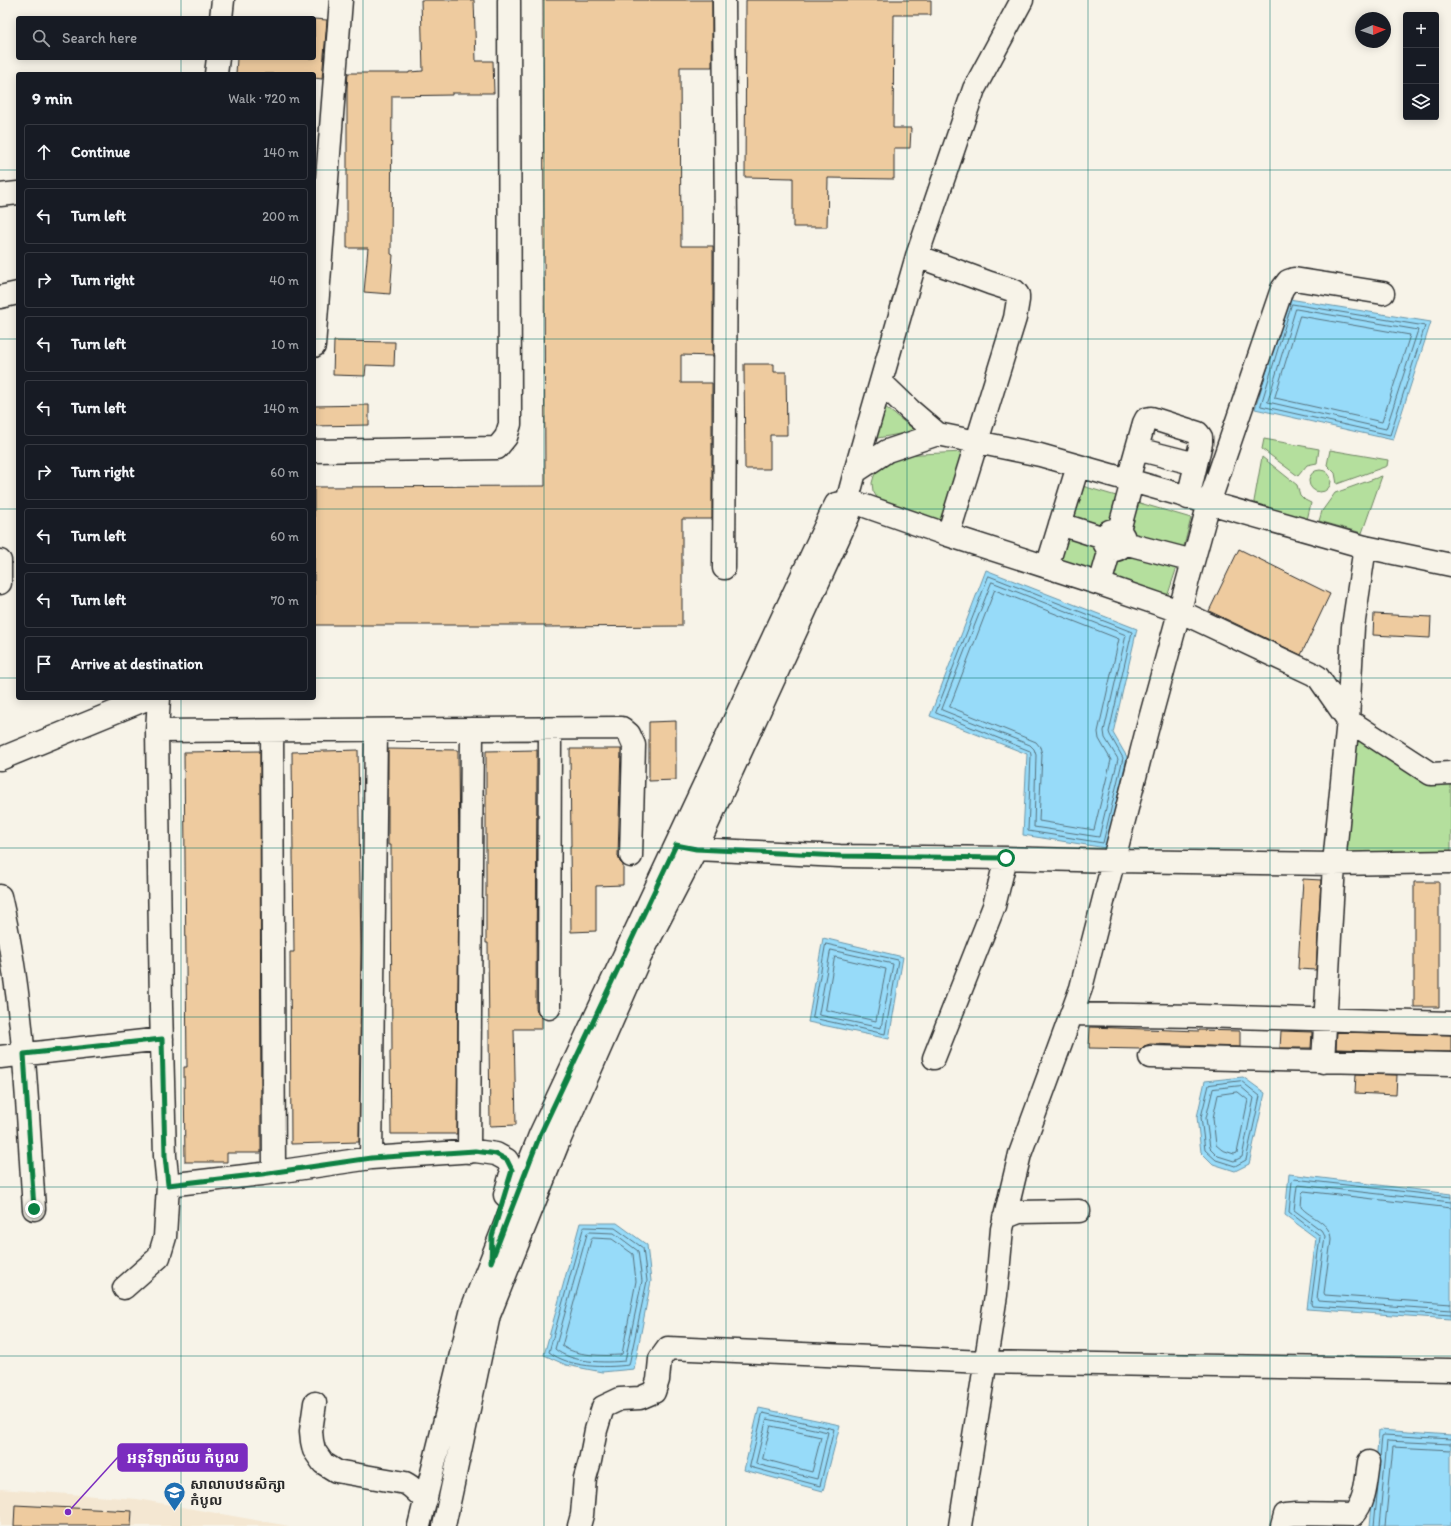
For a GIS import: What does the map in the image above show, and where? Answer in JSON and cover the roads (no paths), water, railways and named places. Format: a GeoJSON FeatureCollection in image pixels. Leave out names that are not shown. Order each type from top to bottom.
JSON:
{"type":"FeatureCollection","features":[{"type":"Feature","properties":{"kind":"street"},"geometry":{"type":"LineString","coordinates":[[221,16],[222,0]]}},
{"type":"Feature","properties":{"kind":"street"},"geometry":{"type":"LineString","coordinates":[[316,319],[340,0]]}},
{"type":"Feature","properties":{"kind":"street"},"geometry":{"type":"LineString","coordinates":[[316,451],[497,448],[506,437],[510,424],[509,0]]}},
{"type":"Feature","properties":{"kind":"street"},"geometry":{"type":"LineString","coordinates":[[724,0],[726,226],[724,568]]}},
{"type":"Feature","properties":{"kind":"street"},"geometry":{"type":"LineString","coordinates":[[419,1526],[472,1309],[491,1262],[549,1139],[640,957],[686,847],[849,515],[847,501],[854,472],[917,256],[974,89],[1022,0]]}},
{"type":"Feature","properties":{"kind":"street"},"geometry":{"type":"LineString","coordinates":[[216,72],[218,60]]}},
{"type":"Feature","properties":{"kind":"street"},"geometry":{"type":"LineString","coordinates":[[0,195],[16,193]]}},
{"type":"Feature","properties":{"kind":"street"},"geometry":{"type":"LineString","coordinates":[[917,256],[1015,291],[1018,295],[1015,318],[948,535]]}},
{"type":"Feature","properties":{"kind":"street"},"geometry":{"type":"LineString","coordinates":[[960,1526],[996,1295],[1002,1229],[1020,1154],[1081,988],[1146,733],[1209,503],[1282,289],[1288,281],[1294,279],[1383,293]]}},
{"type":"Feature","properties":{"kind":"street"},"geometry":{"type":"LineString","coordinates":[[0,297],[16,293]]}},
{"type":"Feature","properties":{"kind":"street"},"geometry":{"type":"LineString","coordinates":[[881,382],[938,434],[1040,455],[1365,547],[1451,565]]}},
{"type":"Feature","properties":{"kind":"street"},"geometry":{"type":"LineString","coordinates":[[1100,584],[1114,540],[1146,419],[1151,418],[1198,433],[1201,437],[1201,443],[1188,498]]}},
{"type":"Feature","properties":{"kind":"street"},"geometry":{"type":"LineString","coordinates":[[1169,456],[1176,426]]}},
{"type":"Feature","properties":{"kind":"street"},"geometry":{"type":"LineString","coordinates":[[854,472],[887,451],[938,434]]}},
{"type":"Feature","properties":{"kind":"street"},"geometry":{"type":"LineString","coordinates":[[1138,449],[1196,464]]}},
{"type":"Feature","properties":{"kind":"street"},"geometry":{"type":"LineString","coordinates":[[1047,567],[1078,466]]}},
{"type":"Feature","properties":{"kind":"street"},"geometry":{"type":"LineString","coordinates":[[847,501],[1179,611],[1313,674],[1318,677],[1348,720],[1431,774],[1451,774]]}},
{"type":"Feature","properties":{"kind":"street"},"geometry":{"type":"LineString","coordinates":[[1060,524],[1193,561]]}},
{"type":"Feature","properties":{"kind":"street"},"geometry":{"type":"LineString","coordinates":[[1323,1062],[1334,864],[1348,720],[1353,627],[1365,547]]}},
{"type":"Feature","properties":{"kind":"street"},"geometry":{"type":"LineString","coordinates":[[0,561],[0,582]]}},
{"type":"Feature","properties":{"kind":"street"},"geometry":{"type":"LineString","coordinates":[[0,759],[144,700]]}},
{"type":"Feature","properties":{"kind":"street"},"geometry":{"type":"LineString","coordinates":[[124,1288],[159,1257],[165,1237],[168,1185],[165,1156],[162,1039],[158,731],[159,700]]}},
{"type":"Feature","properties":{"kind":"street"},"geometry":{"type":"LineString","coordinates":[[158,731],[622,728],[629,734],[634,745],[631,856]]}},
{"type":"Feature","properties":{"kind":"street"},"geometry":{"type":"LineString","coordinates":[[469,1152],[472,729]]}},
{"type":"Feature","properties":{"kind":"street"},"geometry":{"type":"LineString","coordinates":[[549,1008],[550,729]]}},
{"type":"Feature","properties":{"kind":"street"},"geometry":{"type":"LineString","coordinates":[[371,1158],[376,730]]}},
{"type":"Feature","properties":{"kind":"street"},"geometry":{"type":"LineString","coordinates":[[272,731],[274,1172]]}},
{"type":"Feature","properties":{"kind":"street"},"geometry":{"type":"LineString","coordinates":[[686,847],[840,856],[1334,864],[1451,862]]}},
{"type":"Feature","properties":{"kind":"street"},"geometry":{"type":"LineString","coordinates":[[934,1058],[994,906],[1006,858]]}},
{"type":"Feature","properties":{"kind":"street"},"geometry":{"type":"LineString","coordinates":[[0,896],[8,932],[24,1054],[34,1209]]}},
{"type":"Feature","properties":{"kind":"street"},"geometry":{"type":"LineString","coordinates":[[1071,1014],[1451,1023]]}},
{"type":"Feature","properties":{"kind":"street"},"geometry":{"type":"LineString","coordinates":[[0,1057],[162,1039]]}},
{"type":"Feature","properties":{"kind":"street"},"geometry":{"type":"LineString","coordinates":[[1150,1057],[1451,1064]]}},
{"type":"Feature","properties":{"kind":"street"},"geometry":{"type":"LineString","coordinates":[[444,1526],[489,1315],[549,1139]]}},
{"type":"Feature","properties":{"kind":"street"},"geometry":{"type":"LineString","coordinates":[[168,1185],[371,1158],[469,1152],[496,1154],[507,1160],[512,1170],[492,1236],[491,1262]]}},
{"type":"Feature","properties":{"kind":"street"},"geometry":{"type":"LineString","coordinates":[[1004,1218],[1019,1212],[1079,1211]]}},
{"type":"Feature","properties":{"kind":"street"},"geometry":{"type":"LineString","coordinates":[[579,1526],[582,1515],[585,1478],[603,1407],[620,1399],[640,1398],[654,1392],[658,1380],[660,1359],[668,1348],[985,1362],[1451,1370]]}},
{"type":"Feature","properties":{"kind":"street"},"geometry":{"type":"LineString","coordinates":[[315,1403],[311,1431],[312,1441],[314,1450],[323,1463],[336,1471],[405,1483],[426,1500]]}},
{"type":"Feature","properties":{"kind":"street"},"geometry":{"type":"LineString","coordinates":[[1282,1526],[1285,1515],[1353,1515],[1358,1509],[1364,1494],[1369,1462]]}},
{"type":"Feature","properties":{"kind":"water"},"geometry":{"type":"Polygon","coordinates":[[[1289,299],[1431,322],[1393,440],[1255,409],[1289,299]]]}},
{"type":"Feature","properties":{"kind":"water"},"geometry":{"type":"Polygon","coordinates":[[[986,570],[1137,629],[1113,733],[1127,757],[1106,848],[1023,835],[1027,754],[930,716],[986,570]]]}},
{"type":"Feature","properties":{"kind":"water"},"geometry":{"type":"Polygon","coordinates":[[[823,938],[903,957],[889,1039],[808,1022],[823,938]]]}},
{"type":"Feature","properties":{"kind":"water"},"geometry":{"type":"Polygon","coordinates":[[[1243,1077],[1265,1093],[1249,1164],[1235,1171],[1213,1164],[1201,1152],[1197,1117],[1205,1081],[1243,1077]]]}},
{"type":"Feature","properties":{"kind":"water"},"geometry":{"type":"Polygon","coordinates":[[[1289,1174],[1451,1194],[1451,1319],[1307,1309],[1316,1238],[1285,1215],[1289,1174]]]}},
{"type":"Feature","properties":{"kind":"water"},"geometry":{"type":"Polygon","coordinates":[[[580,1223],[617,1223],[647,1245],[651,1281],[634,1369],[602,1372],[566,1365],[544,1355],[580,1223]]]}},
{"type":"Feature","properties":{"kind":"water"},"geometry":{"type":"Polygon","coordinates":[[[759,1408],[840,1425],[823,1491],[744,1470],[759,1408]]]}},
{"type":"Feature","properties":{"kind":"water"},"geometry":{"type":"Polygon","coordinates":[[[1379,1430],[1451,1435],[1451,1526],[1370,1526],[1379,1430]]]}},
{"type":"Feature","properties":{"kind":"place","name":"អនុវិទ្យាល័យ កំបូល"},"geometry":{"type":"Point","coordinates":[68,1512]}},
{"type":"Feature","properties":{"kind":"place","name":"សាលាបឋមសិក្សា កំបូល"},"geometry":{"type":"Point","coordinates":[175,1512]}}]}
